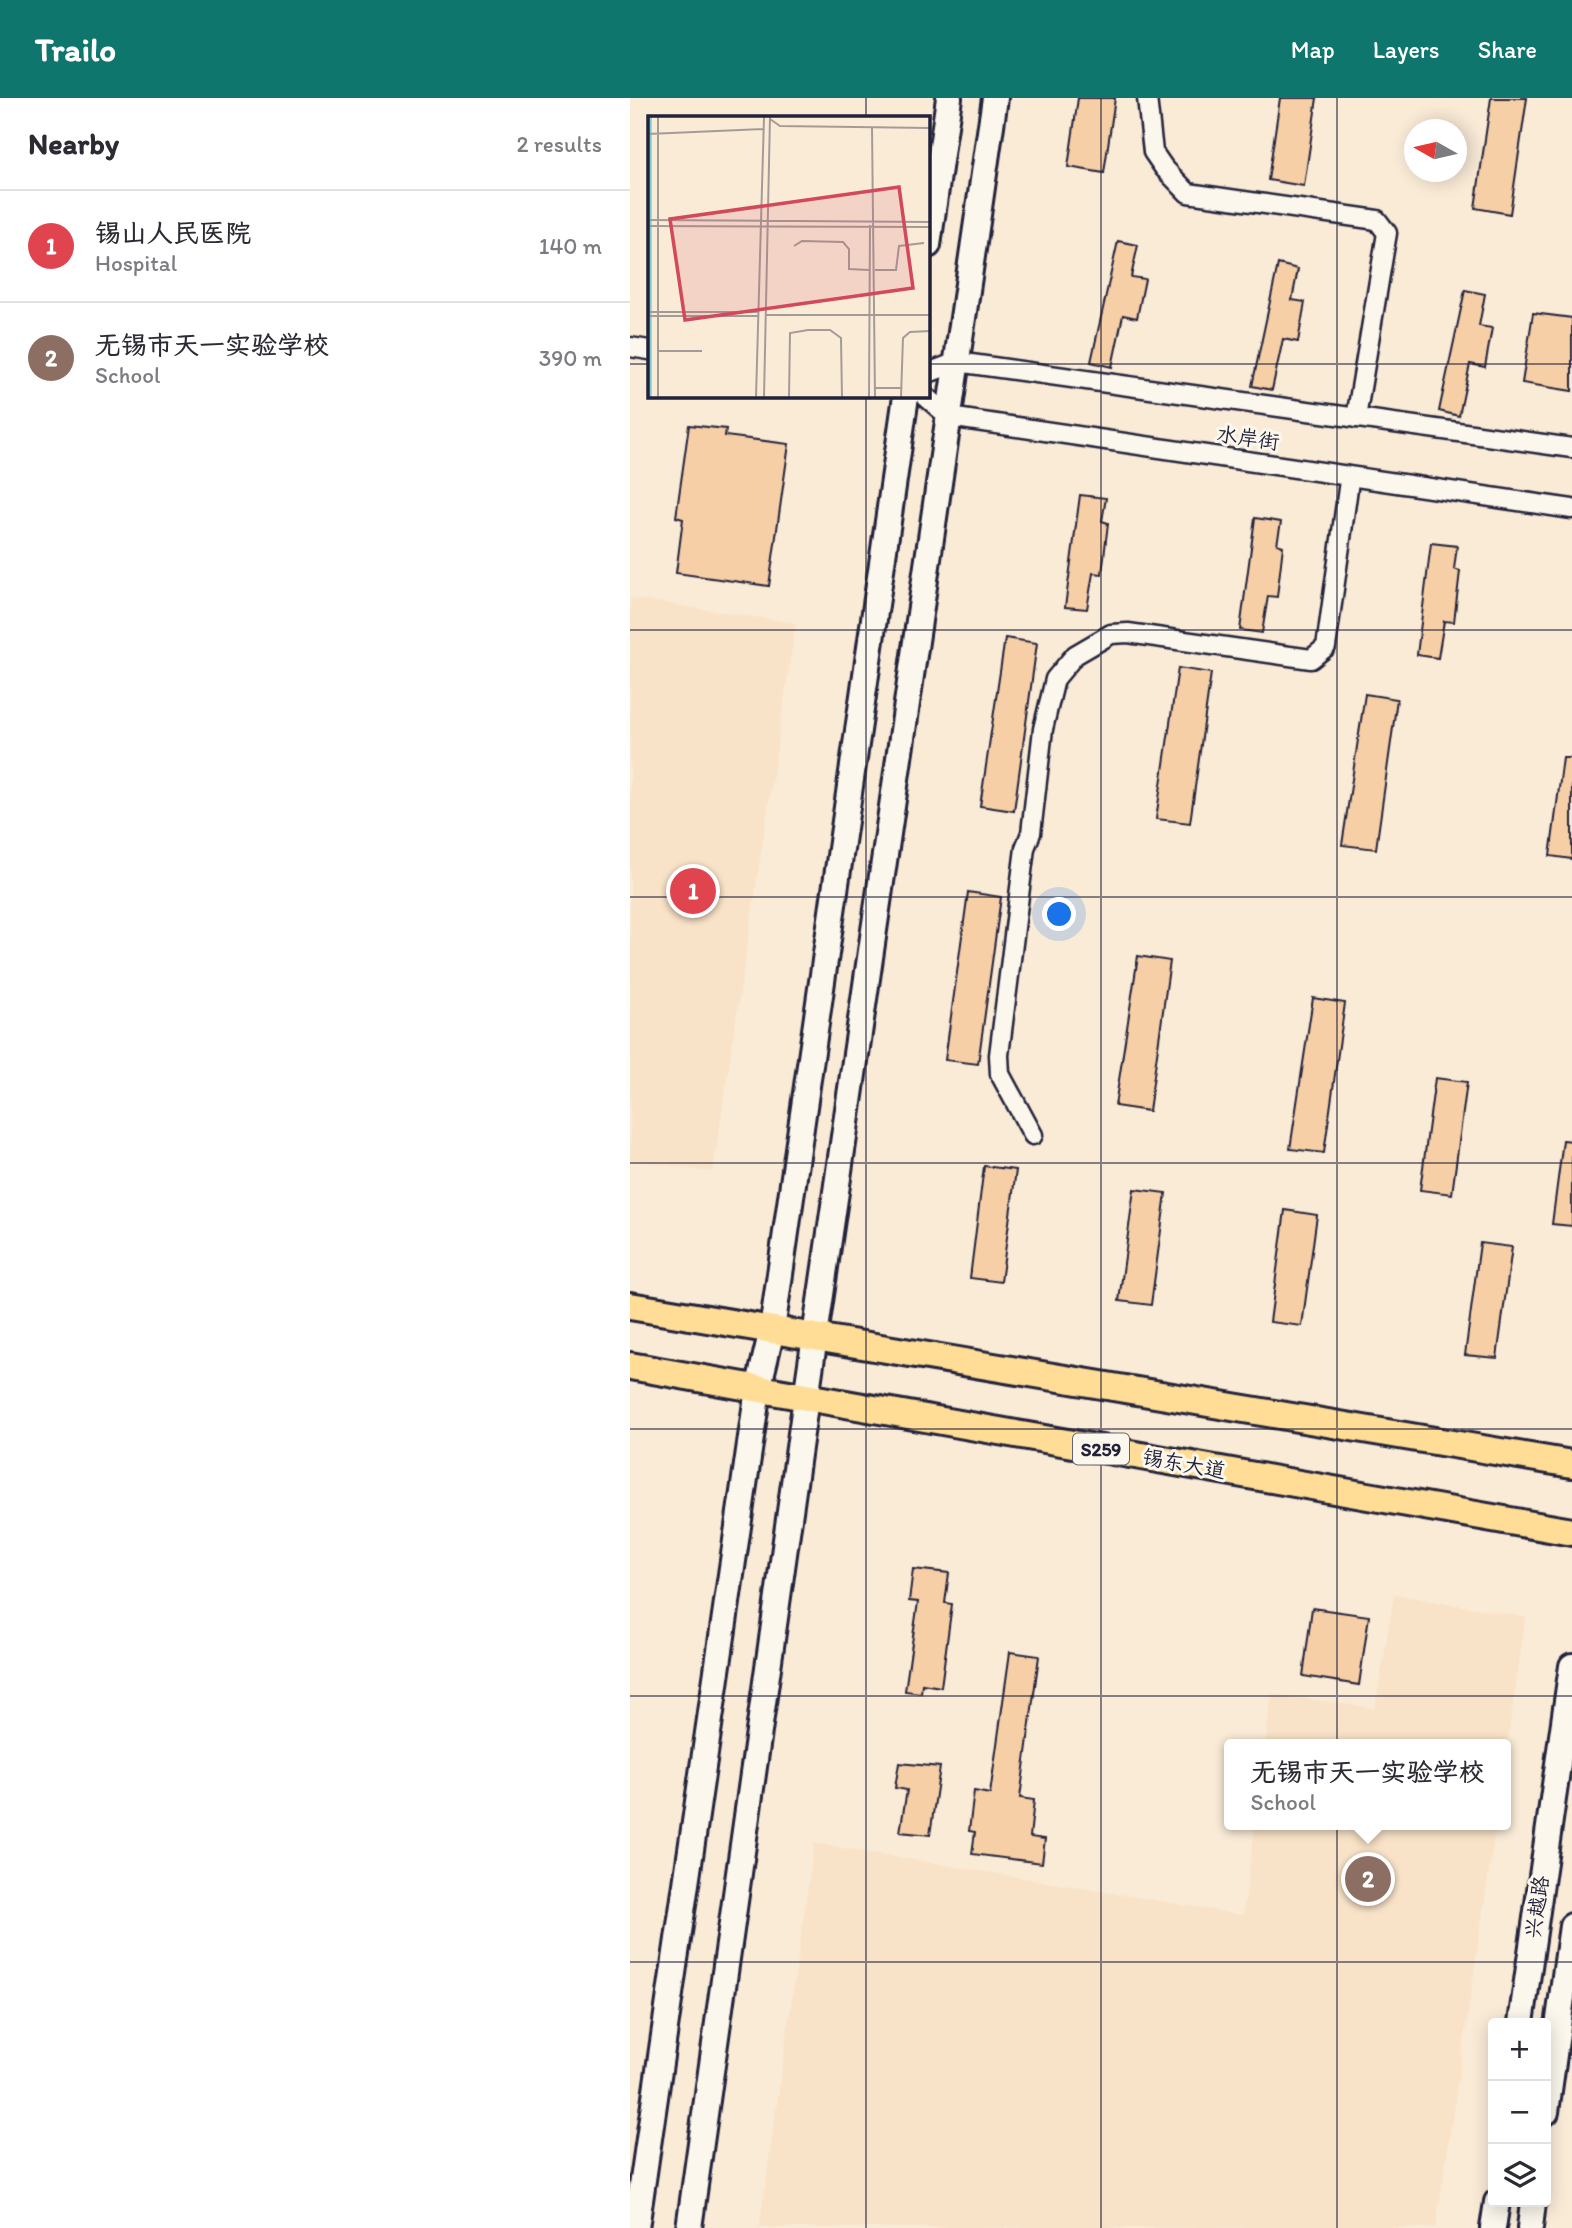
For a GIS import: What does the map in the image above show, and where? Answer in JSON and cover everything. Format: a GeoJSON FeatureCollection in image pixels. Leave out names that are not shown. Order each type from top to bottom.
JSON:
{"type":"FeatureCollection","features":[{"type":"Feature","properties":{"kind":"main road"},"geometry":{"type":"LineString","coordinates":[[929,237],[948,98]]}},
{"type":"Feature","properties":{"kind":"main road"},"geometry":{"type":"LineString","coordinates":[[689,2228],[806,1398],[995,98]]}},
{"type":"Feature","properties":{"kind":"main road"},"geometry":{"type":"LineString","coordinates":[[636,2228],[758,1389],[772,1330],[906,397]]}},
{"type":"Feature","properties":{"kind":"main road"},"geometry":{"type":"LineString","coordinates":[[630,1306],[1572,1464]]}},
{"type":"Feature","properties":{"kind":"main road","name":"锡东大道"},"geometry":{"type":"LineString","coordinates":[[630,1366],[1572,1532]]}},
{"type":"Feature","properties":{"kind":"main road","name":"兴越路"},"geometry":{"type":"LineString","coordinates":[[1522,2018],[1572,1666]]}},
{"type":"Feature","properties":{"kind":"main road","name":"兴越路"},"geometry":{"type":"LineString","coordinates":[[1550,2081],[1572,1926]]}},
{"type":"Feature","properties":{"kind":"main road"},"geometry":{"type":"LineString","coordinates":[[1493,2228],[1496,2207]]}},
{"type":"Feature","properties":{"kind":"main road"},"geometry":{"type":"LineString","coordinates":[[1530,2228],[1532,2207]]}},
{"type":"Feature","properties":{"kind":"street"},"geometry":{"type":"LineString","coordinates":[[1147,98],[1153,152],[1188,193],[1377,220],[1387,233],[1356,418]]}},
{"type":"Feature","properties":{"kind":"street"},"geometry":{"type":"LineString","coordinates":[[630,347],[648,350]]}},
{"type":"Feature","properties":{"kind":"street","name":"水岸街"},"geometry":{"type":"LineString","coordinates":[[929,373],[957,362],[1572,448]]}},
{"type":"Feature","properties":{"kind":"street"},"geometry":{"type":"LineString","coordinates":[[926,397],[949,416]]}},
{"type":"Feature","properties":{"kind":"street","name":"水岸街"},"geometry":{"type":"LineString","coordinates":[[949,416],[1572,509]]}},
{"type":"Feature","properties":{"kind":"street"},"geometry":{"type":"LineString","coordinates":[[1032,1135],[1000,1074],[999,1055],[1025,848],[1031,833],[1043,729],[1055,679],[1074,655],[1111,635],[1128,633],[1311,659],[1326,647],[1348,476]]}},
{"type":"Feature","properties":{"kind":"shaded area"},"geometry":{"type":"Polygon","coordinates":[[[630,598],[796,623],[713,1172],[630,1160],[630,598]]]}},
{"type":"Feature","properties":{"kind":"shaded area"},"geometry":{"type":"Polygon","coordinates":[[[1394,1594],[1526,1617],[1508,1739],[1266,1739],[1272,1694],[1375,1708],[1394,1594]]]}},
{"type":"Feature","properties":{"kind":"shaded area"},"geometry":{"type":"Polygon","coordinates":[[[1254,1830],[1495,1830],[1436,2228],[759,2228],[814,1843],[1243,1915],[1254,1830]]]}},
{"type":"Feature","properties":{"kind":"building"},"geometry":{"type":"Polygon","coordinates":[[[1078,98],[1115,98],[1104,173],[1068,167],[1078,98]]]}},
{"type":"Feature","properties":{"kind":"building"},"geometry":{"type":"Polygon","coordinates":[[[1280,98],[1317,98],[1304,186],[1268,180],[1280,98]]]}},
{"type":"Feature","properties":{"kind":"building"},"geometry":{"type":"Polygon","coordinates":[[[1491,98],[1527,98],[1510,214],[1475,208],[1491,98]]]}},
{"type":"Feature","properties":{"kind":"building"},"geometry":{"type":"Polygon","coordinates":[[[1118,241],[1138,245],[1131,277],[1145,279],[1137,318],[1123,315],[1112,367],[1091,362],[1118,241]]]}},
{"type":"Feature","properties":{"kind":"building"},"geometry":{"type":"Polygon","coordinates":[[[1278,264],[1298,269],[1292,300],[1305,302],[1298,342],[1283,339],[1272,390],[1252,386],[1278,264]]]}},
{"type":"Feature","properties":{"kind":"building"},"geometry":{"type":"Polygon","coordinates":[[[1465,290],[1485,294],[1479,326],[1492,328],[1485,367],[1470,364],[1459,416],[1439,411],[1465,290]]]}},
{"type":"Feature","properties":{"kind":"building"},"geometry":{"type":"Polygon","coordinates":[[[1533,313],[1572,318],[1572,391],[1522,383],[1533,313]]]}},
{"type":"Feature","properties":{"kind":"building"},"geometry":{"type":"Polygon","coordinates":[[[689,425],[726,429],[725,436],[789,444],[769,586],[676,573],[683,519],[676,517],[689,425]]]}},
{"type":"Feature","properties":{"kind":"building"},"geometry":{"type":"Polygon","coordinates":[[[1080,495],[1106,498],[1102,521],[1108,523],[1102,574],[1093,573],[1087,609],[1065,607],[1080,495]]]}},
{"type":"Feature","properties":{"kind":"building"},"geometry":{"type":"Polygon","coordinates":[[[1255,518],[1281,522],[1277,544],[1283,546],[1277,597],[1268,596],[1262,633],[1240,630],[1255,518]]]}},
{"type":"Feature","properties":{"kind":"building"},"geometry":{"type":"Polygon","coordinates":[[[1431,543],[1457,546],[1454,569],[1460,571],[1454,622],[1444,621],[1438,658],[1417,655],[1431,543]]]}},
{"type":"Feature","properties":{"kind":"building"},"geometry":{"type":"Polygon","coordinates":[[[1005,638],[1037,643],[1014,811],[980,806],[1005,638]]]}},
{"type":"Feature","properties":{"kind":"building"},"geometry":{"type":"Polygon","coordinates":[[[1178,668],[1211,673],[1190,823],[1156,819],[1178,668]]]}},
{"type":"Feature","properties":{"kind":"building"},"geometry":{"type":"Polygon","coordinates":[[[1365,694],[1397,699],[1376,849],[1342,845],[1365,694]]]}},
{"type":"Feature","properties":{"kind":"building"},"geometry":{"type":"Polygon","coordinates":[[[1563,758],[1572,758],[1572,859],[1550,856],[1563,758]]]}},
{"type":"Feature","properties":{"kind":"building"},"geometry":{"type":"Polygon","coordinates":[[[968,892],[1001,897],[978,1064],[945,1060],[968,892]]]}},
{"type":"Feature","properties":{"kind":"building"},"geometry":{"type":"Polygon","coordinates":[[[1138,956],[1170,961],[1149,1111],[1115,1106],[1138,956]]]}},
{"type":"Feature","properties":{"kind":"building"},"geometry":{"type":"Polygon","coordinates":[[[1313,998],[1345,1003],[1324,1153],[1290,1149],[1313,998]]]}},
{"type":"Feature","properties":{"kind":"building"},"geometry":{"type":"Polygon","coordinates":[[[1435,1078],[1467,1082],[1452,1194],[1420,1190],[1435,1078]]]}},
{"type":"Feature","properties":{"kind":"building"},"geometry":{"type":"Polygon","coordinates":[[[1563,1140],[1572,1141],[1572,1226],[1552,1224],[1563,1140]]]}},
{"type":"Feature","properties":{"kind":"building"},"geometry":{"type":"Polygon","coordinates":[[[984,1166],[1016,1170],[1001,1282],[970,1278],[984,1166]]]}},
{"type":"Feature","properties":{"kind":"building"},"geometry":{"type":"Polygon","coordinates":[[[1134,1189],[1166,1193],[1151,1305],[1119,1301],[1134,1189]]]}},
{"type":"Feature","properties":{"kind":"building"},"geometry":{"type":"Polygon","coordinates":[[[1285,1210],[1317,1215],[1302,1326],[1270,1322],[1285,1210]]]}},
{"type":"Feature","properties":{"kind":"building"},"geometry":{"type":"Polygon","coordinates":[[[1480,1243],[1512,1247],[1497,1358],[1465,1355],[1480,1243]]]}},
{"type":"Feature","properties":{"kind":"building"},"geometry":{"type":"Polygon","coordinates":[[[913,1569],[949,1573],[945,1603],[952,1604],[941,1687],[922,1684],[921,1693],[905,1691],[918,1602],[909,1601],[913,1569]]]}},
{"type":"Feature","properties":{"kind":"building"},"geometry":{"type":"Polygon","coordinates":[[[1312,1608],[1369,1616],[1359,1685],[1303,1676],[1312,1608]]]}},
{"type":"Feature","properties":{"kind":"building"},"geometry":{"type":"Polygon","coordinates":[[[1010,1652],[1039,1656],[1020,1798],[1034,1800],[1030,1837],[1045,1839],[1042,1863],[972,1854],[975,1832],[969,1831],[974,1791],[990,1794],[1010,1652]]]}},
{"type":"Feature","properties":{"kind":"building"},"geometry":{"type":"Polygon","coordinates":[[[899,1763],[940,1767],[930,1835],[900,1832],[907,1790],[895,1788],[899,1763]]]}},
{"type":"Feature","properties":{"kind":"place","name":"锡山人民医院"},"geometry":{"type":"Point","coordinates":[693,891]}},
{"type":"Feature","properties":{"kind":"place","name":"无锡市天一实验学校"},"geometry":{"type":"Point","coordinates":[1368,1879]}}]}
